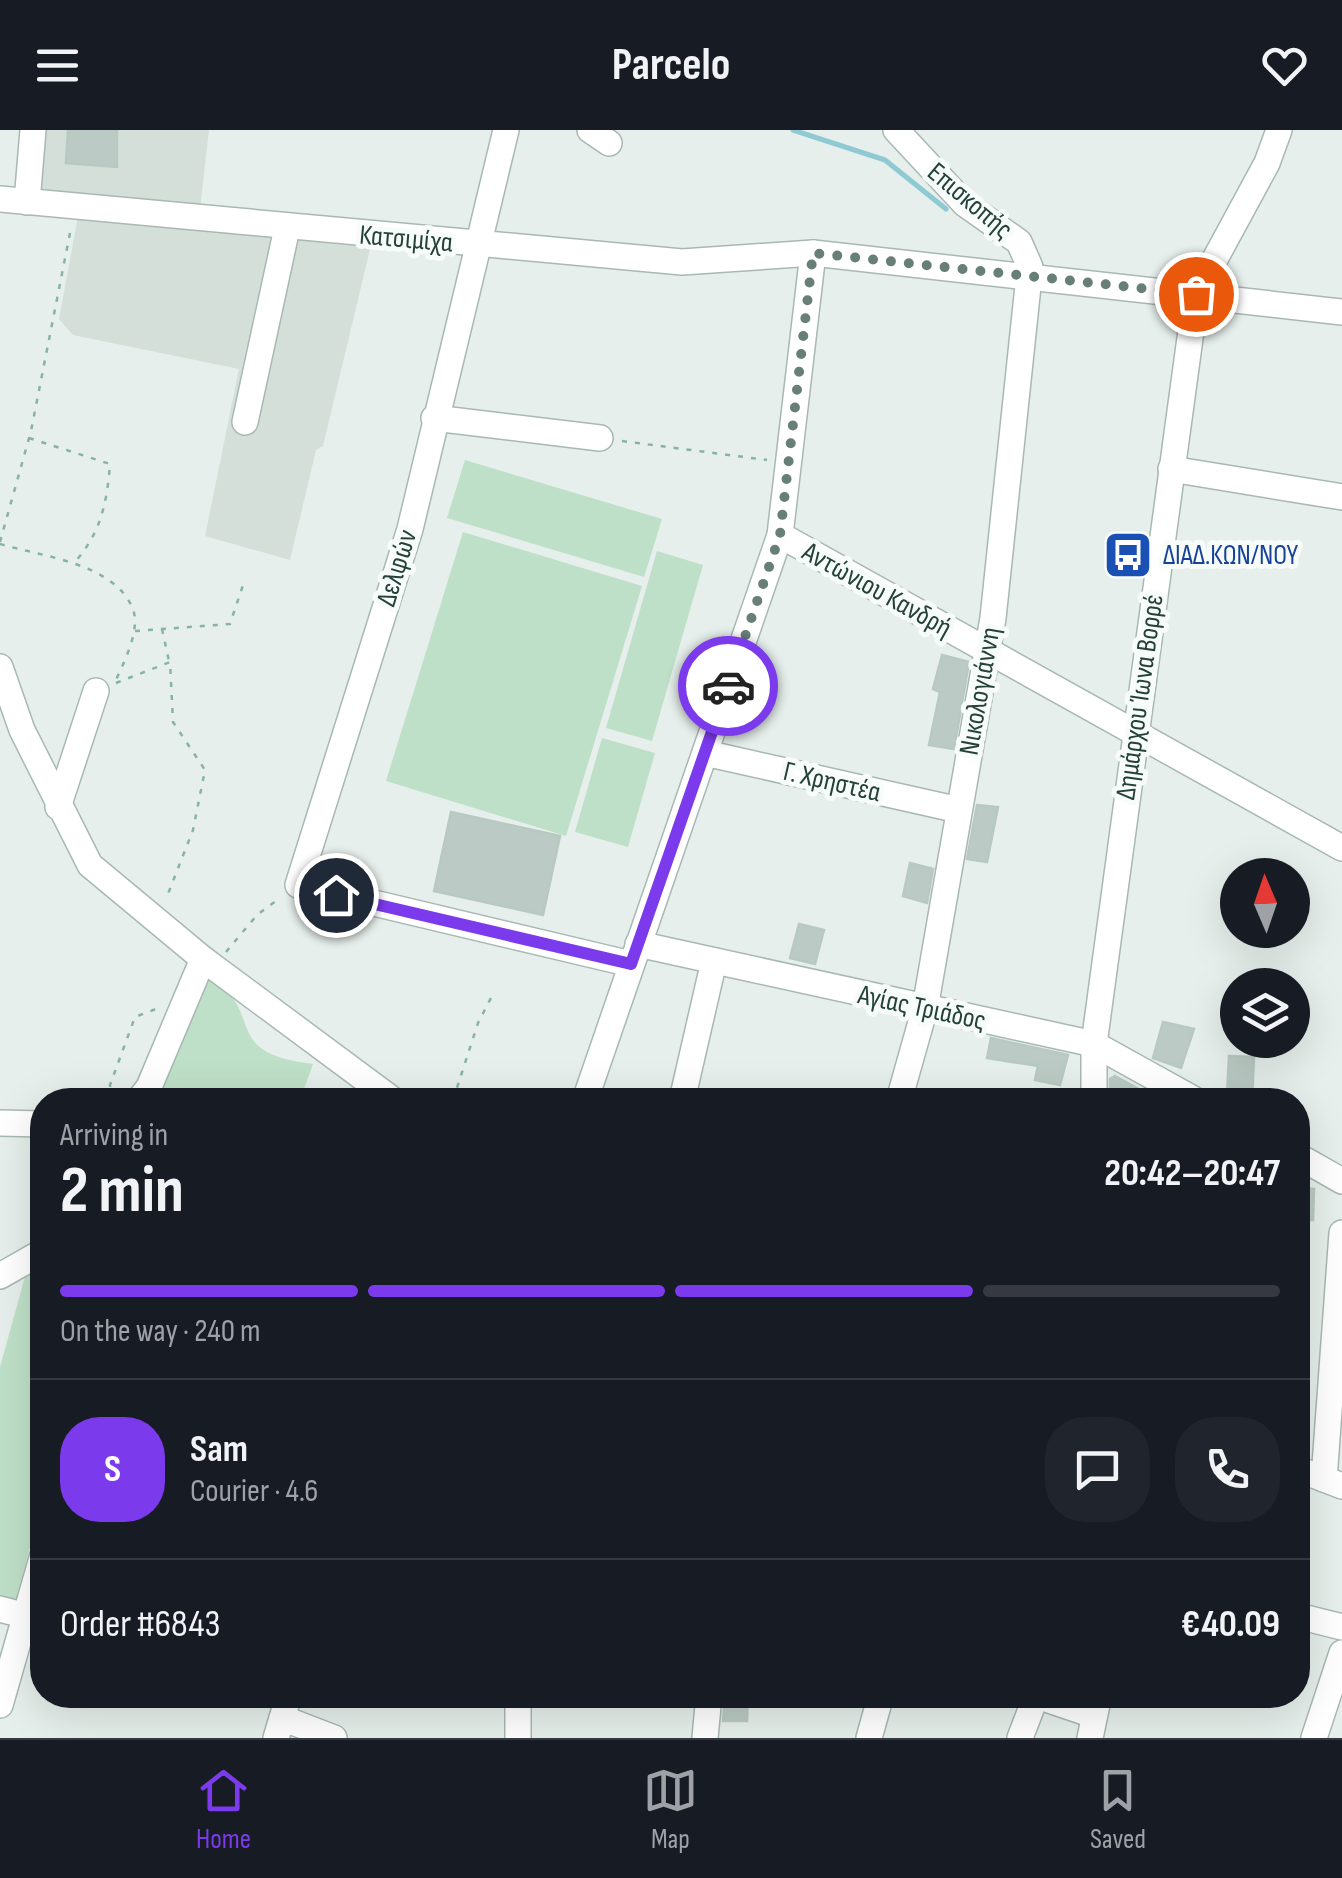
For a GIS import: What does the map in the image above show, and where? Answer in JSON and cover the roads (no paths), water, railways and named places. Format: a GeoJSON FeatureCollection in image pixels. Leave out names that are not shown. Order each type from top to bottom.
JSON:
{"type":"FeatureCollection","features":[{"type":"Feature","properties":{"kind":"street"},"geometry":{"type":"LineString","coordinates":[[27,202],[33,130]]}},
{"type":"Feature","properties":{"kind":"street","name":"Δελφών"},"geometry":{"type":"LineString","coordinates":[[298,885],[410,529],[506,130]]}},
{"type":"Feature","properties":{"kind":"street","name":"Επισκοπής"},"geometry":{"type":"LineString","coordinates":[[896,130],[955,194],[1019,242],[1029,258],[1030,277]]}},
{"type":"Feature","properties":{"kind":"street","name":"Δημάρχου Ίωνα Βορρέ"},"geometry":{"type":"LineString","coordinates":[[1094,1088],[1094,1044],[1196,294],[1267,163],[1279,130]]}},
{"type":"Feature","properties":{"kind":"street","name":"Κατσιμίχα"},"geometry":{"type":"LineString","coordinates":[[0,199],[476,246],[682,262],[813,253],[1342,312]]}},
{"type":"Feature","properties":{"kind":"street"},"geometry":{"type":"LineString","coordinates":[[244,422],[287,228]]}},
{"type":"Feature","properties":{"kind":"street"},"geometry":{"type":"LineString","coordinates":[[588,1088],[780,535],[813,253]]}},
{"type":"Feature","properties":{"kind":"street","name":"Νικολογιάννη"},"geometry":{"type":"LineString","coordinates":[[902,1088],[925,1008],[987,651],[1030,277]]}},
{"type":"Feature","properties":{"kind":"street"},"geometry":{"type":"LineString","coordinates":[[434,418],[600,438]]}},
{"type":"Feature","properties":{"kind":"street"},"geometry":{"type":"LineString","coordinates":[[1171,468],[1342,497]]}},
{"type":"Feature","properties":{"kind":"street","name":"Αντώνιου Κανδρή"},"geometry":{"type":"LineString","coordinates":[[780,535],[1342,848]]}},
{"type":"Feature","properties":{"kind":"street"},"geometry":{"type":"LineString","coordinates":[[0,666],[58,807],[90,865],[203,960],[378,1088]]}},
{"type":"Feature","properties":{"kind":"street"},"geometry":{"type":"LineString","coordinates":[[58,807],[96,691]]}},
{"type":"Feature","properties":{"kind":"street","name":"Γ. Χρηστέα"},"geometry":{"type":"LineString","coordinates":[[704,753],[959,810]]}},
{"type":"Feature","properties":{"kind":"street","name":"Αγίας Τριάδος"},"geometry":{"type":"LineString","coordinates":[[298,885],[634,954],[714,962],[1094,1044],[1173,1088]]}},
{"type":"Feature","properties":{"kind":"street"},"geometry":{"type":"LineString","coordinates":[[148,1088],[203,960]]}},
{"type":"Feature","properties":{"kind":"street"},"geometry":{"type":"LineString","coordinates":[[685,1088],[714,962]]}},
{"type":"Feature","properties":{"kind":"street"},"geometry":{"type":"LineString","coordinates":[[0,1123],[30,1124]]}},
{"type":"Feature","properties":{"kind":"street"},"geometry":{"type":"LineString","coordinates":[[1310,1163],[1342,1181]]}},
{"type":"Feature","properties":{"kind":"street"},"geometry":{"type":"LineString","coordinates":[[1333,1482],[1342,1233]]}},
{"type":"Feature","properties":{"kind":"street"},"geometry":{"type":"LineString","coordinates":[[0,1276],[30,1259]]}},
{"type":"Feature","properties":{"kind":"street"},"geometry":{"type":"LineString","coordinates":[[0,1609],[30,1617]]}},
{"type":"Feature","properties":{"kind":"street"},"geometry":{"type":"LineString","coordinates":[[1310,1619],[1342,1627]]}},
{"type":"Feature","properties":{"kind":"street"},"geometry":{"type":"LineString","coordinates":[[0,1705],[30,1628]]}},
{"type":"Feature","properties":{"kind":"street"},"geometry":{"type":"LineString","coordinates":[[1314,1738],[1342,1653]]}},
{"type":"Feature","properties":{"kind":"street"},"geometry":{"type":"LineString","coordinates":[[518,1708],[518,1738]]}},
{"type":"Feature","properties":{"kind":"street"},"geometry":{"type":"LineString","coordinates":[[705,1738],[708,1708]]}},
{"type":"Feature","properties":{"kind":"street"},"geometry":{"type":"LineString","coordinates":[[869,1738],[877,1708]]}},
{"type":"Feature","properties":{"kind":"street"},"geometry":{"type":"LineString","coordinates":[[1020,1738],[1030,1708]]}},
{"type":"Feature","properties":{"kind":"street"},"geometry":{"type":"LineString","coordinates":[[282,1717],[334,1738]]}},
{"type":"Feature","properties":{"kind":"waterway"},"geometry":{"type":"LineString","coordinates":[[793,130],[885,160],[946,209]]}},
{"type":"Feature","properties":{"kind":"place","name":"ΔΙΑΔ.ΚΩΝ/ΝΟΥ"},"geometry":{"type":"Point","coordinates":[1128,555]}}]}
